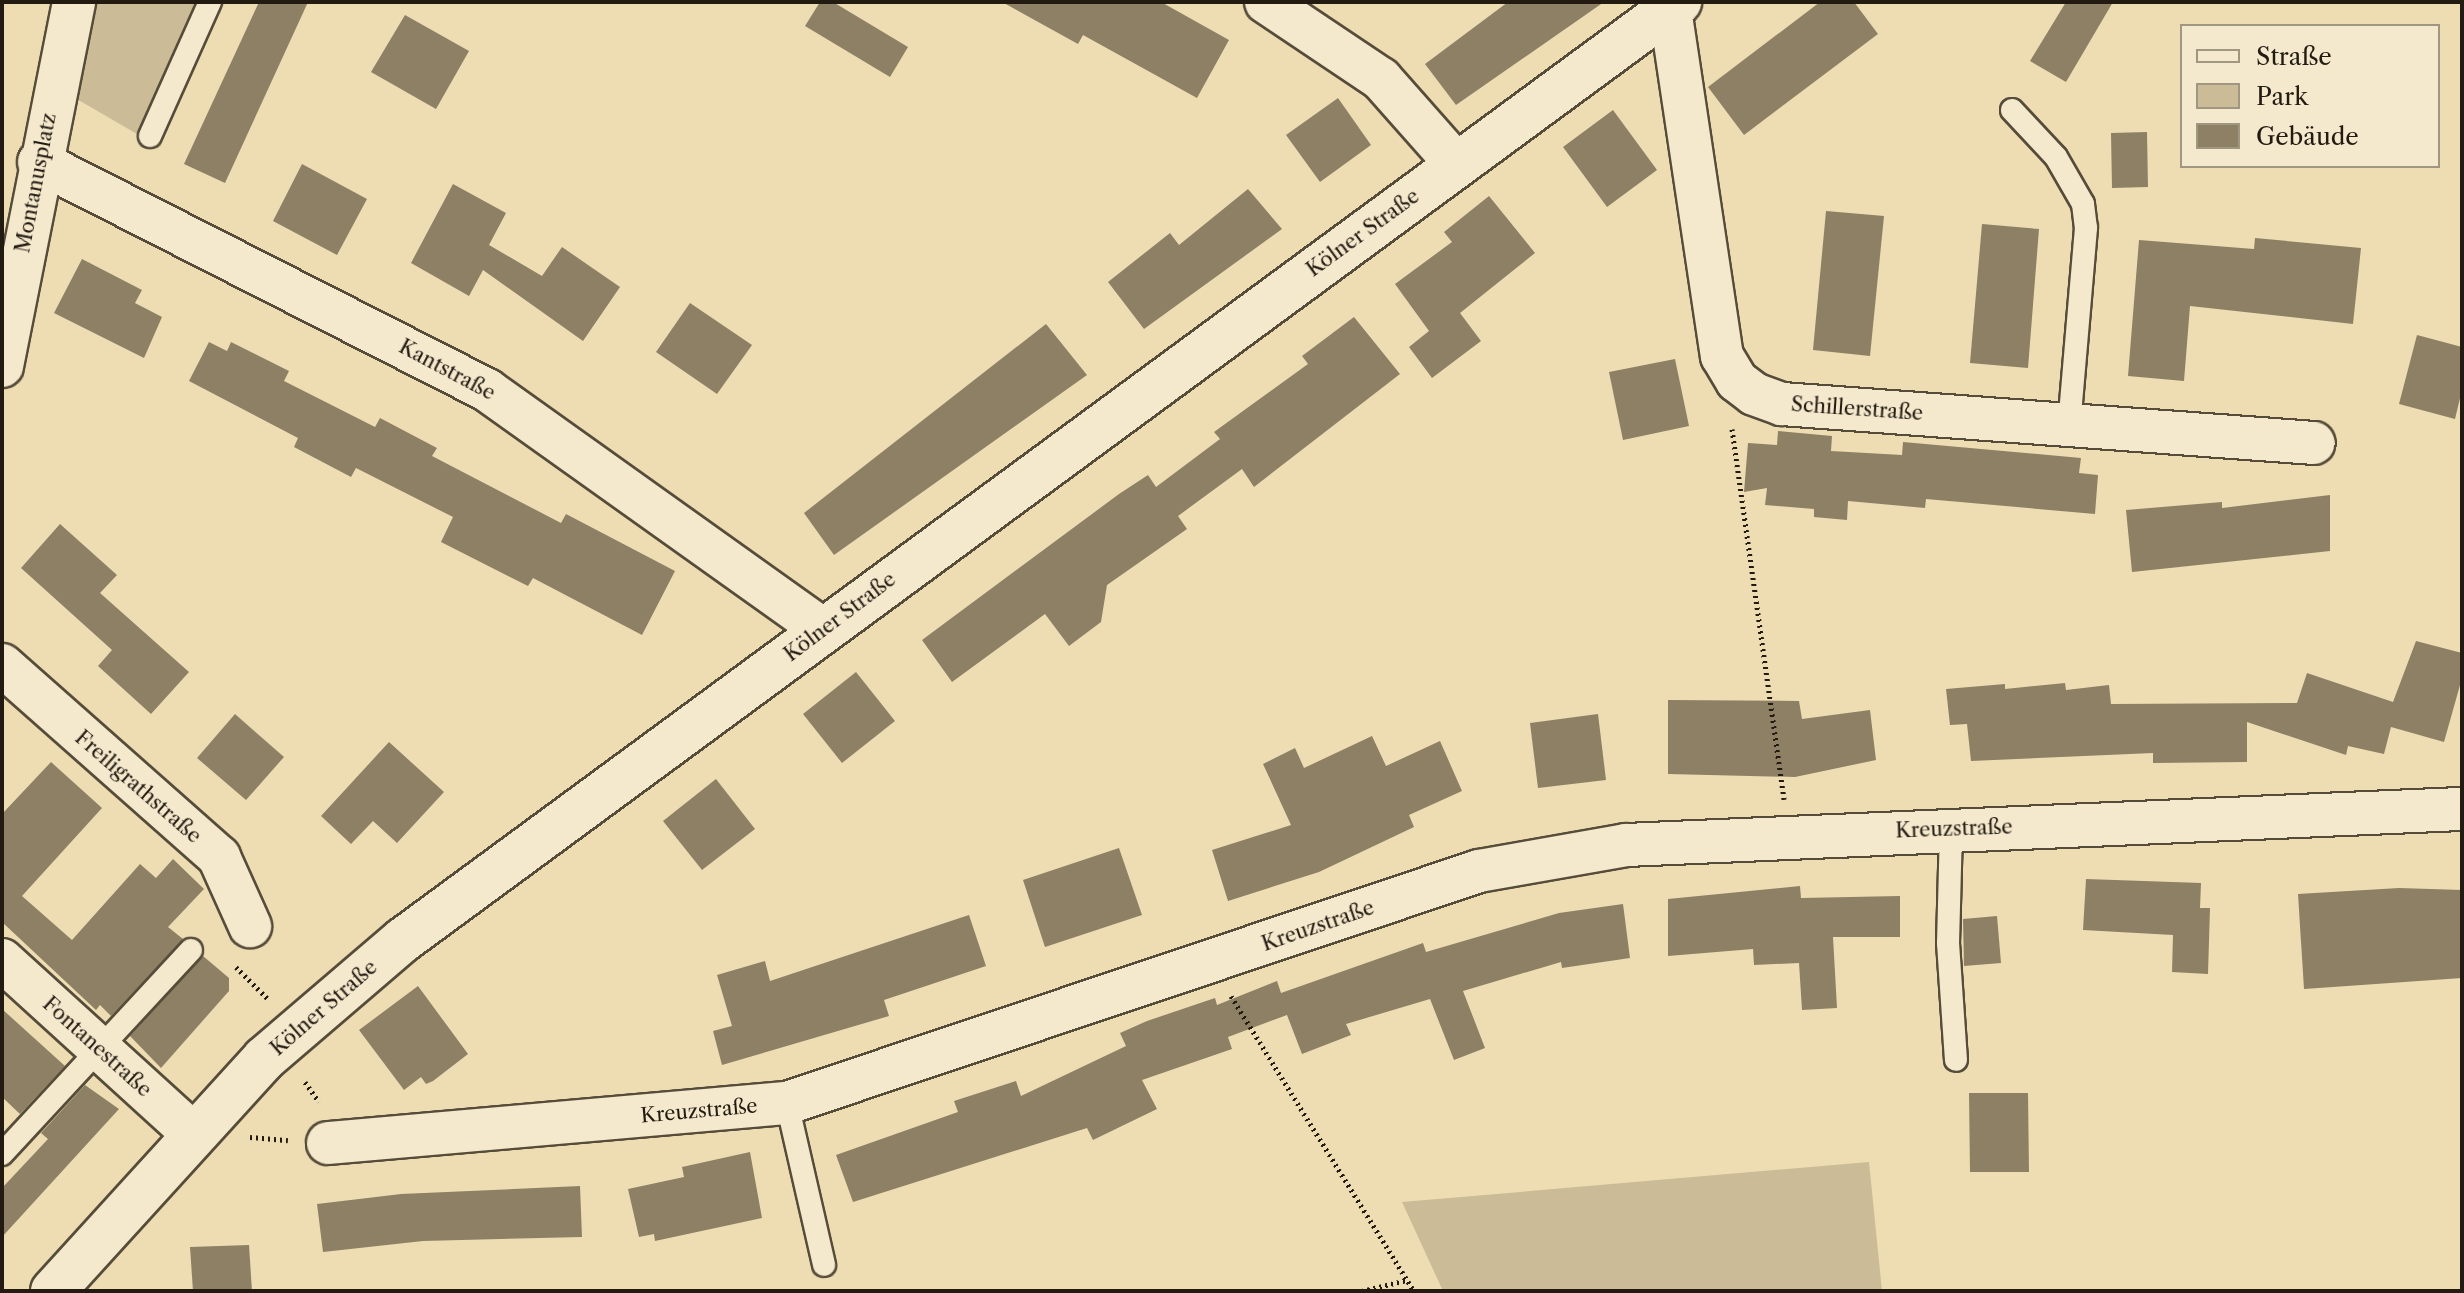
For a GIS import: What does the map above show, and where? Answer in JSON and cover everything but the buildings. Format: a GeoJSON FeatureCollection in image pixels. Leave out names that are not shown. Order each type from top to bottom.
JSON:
{"type":"FeatureCollection","features":[{"type":"Feature","properties":{"kind":"main road","name":"Kölner Straße"},"geometry":{"type":"LineString","coordinates":[[53,1291],[193,1134],[303,1022],[403,940],[1674,6]]}},
{"type":"Feature","properties":{"kind":"street","name":"Montanusplatz"},"geometry":{"type":"LineString","coordinates":[[2,366],[39,162],[74,2]]}},
{"type":"Feature","properties":{"kind":"street"},"geometry":{"type":"LineString","coordinates":[[1266,2],[1381,79],[1457,165]]}},
{"type":"Feature","properties":{"kind":"street","name":"Schillerstraße"},"geometry":{"type":"LineString","coordinates":[[1674,6],[1722,356],[1737,381],[1754,394],[1782,404],[2314,443]]}},
{"type":"Feature","properties":{"kind":"street","name":"Kantstraße"},"geometry":{"type":"LineString","coordinates":[[39,162],[487,390],[823,630]]}},
{"type":"Feature","properties":{"kind":"street","name":"Freiligrathstraße"},"geometry":{"type":"LineString","coordinates":[[2,665],[219,857],[240,944]]}},
{"type":"Feature","properties":{"kind":"street","name":"Kreuzstraße"},"geometry":{"type":"LineString","coordinates":[[327,1126],[787,1103],[1211,964],[1479,871],[1626,845],[2462,809]]}},
{"type":"Feature","properties":{"kind":"street","name":"Fontanestraße"},"geometry":{"type":"LineString","coordinates":[[2,960],[193,1134]]}},
{"type":"Feature","properties":{"kind":"lane"},"geometry":{"type":"LineString","coordinates":[[150,136],[210,2]]}},
{"type":"Feature","properties":{"kind":"lane"},"geometry":{"type":"LineString","coordinates":[[2012,110],[2056,157],[2083,204],[2086,228],[2069,425]]}},
{"type":"Feature","properties":{"kind":"lane"},"geometry":{"type":"LineString","coordinates":[[1951,829],[1948,943],[1956,1060]]}},
{"type":"Feature","properties":{"kind":"lane"},"geometry":{"type":"LineString","coordinates":[[2,1154],[191,950]]}},
{"type":"Feature","properties":{"kind":"lane"},"geometry":{"type":"LineString","coordinates":[[787,1103],[824,1265]]}},
{"type":"Feature","properties":{"kind":"path"},"geometry":{"type":"LineString","coordinates":[[1722,356],[1785,806],[1770,807]]}},
{"type":"Feature","properties":{"kind":"path"},"geometry":{"type":"LineString","coordinates":[[240,944],[273,1005]]}},
{"type":"Feature","properties":{"kind":"path"},"geometry":{"type":"LineString","coordinates":[[1211,964],[1414,1291]]}},
{"type":"Feature","properties":{"kind":"path"},"geometry":{"type":"LineString","coordinates":[[193,1134],[327,1126],[305,1086],[306,1073]]}},
{"type":"Feature","properties":{"kind":"path"},"geometry":{"type":"LineString","coordinates":[[1362,1291],[1408,1280]]}},
{"type":"Feature","properties":{"kind":"green space"},"geometry":{"type":"Polygon","coordinates":[[[97,2],[195,2],[137,134],[75,98],[97,2]]]}},
{"type":"Feature","properties":{"kind":"green space"},"geometry":{"type":"Polygon","coordinates":[[[1869,1162],[1882,1291],[1443,1291],[1402,1202],[1869,1162]]]}}]}
